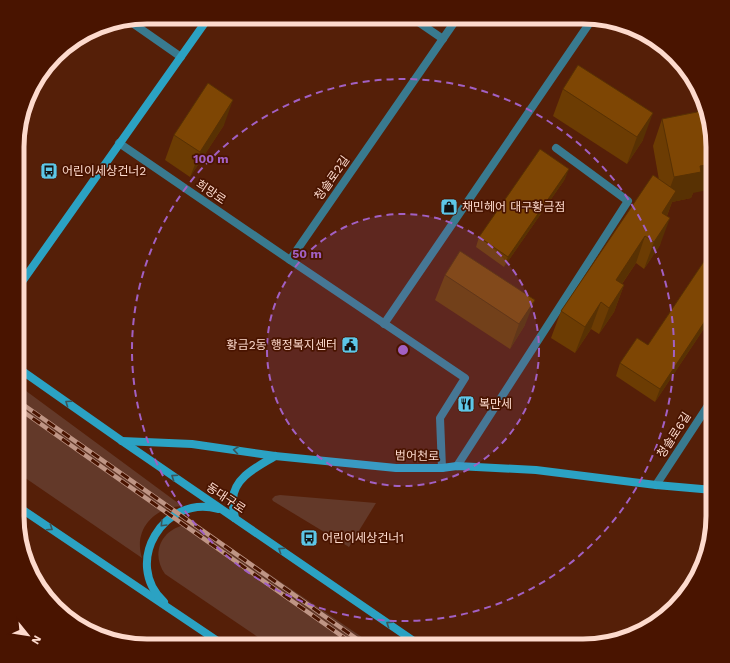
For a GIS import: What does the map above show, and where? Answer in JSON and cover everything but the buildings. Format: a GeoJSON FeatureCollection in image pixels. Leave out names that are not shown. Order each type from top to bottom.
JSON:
{"type":"FeatureCollection","features":[{"type":"Feature","properties":{"kind":"main road"},"geometry":{"type":"LineString","coordinates":[[24,279],[204,24]]}},
{"type":"Feature","properties":{"kind":"main road","name":"동대구로"},"geometry":{"type":"LineString","coordinates":[[24,372],[411,639]]}},
{"type":"Feature","properties":{"kind":"main road","name":"범어천로"},"geometry":{"type":"LineString","coordinates":[[122,441],[192,444],[275,456],[396,468],[442,468],[458,466],[536,470],[656,485],[706,489]]}},
{"type":"Feature","properties":{"kind":"main road"},"geometry":{"type":"LineString","coordinates":[[235,518],[232,498],[238,483],[248,473],[275,456]]}},
{"type":"Feature","properties":{"kind":"main road"},"geometry":{"type":"LineString","coordinates":[[182,617],[160,598],[152,585],[148,571],[148,556],[151,542],[158,529],[168,519],[181,511],[195,507],[210,507],[224,511]]}},
{"type":"Feature","properties":{"kind":"main road"},"geometry":{"type":"LineString","coordinates":[[24,511],[215,639]]}},
{"type":"Feature","properties":{"kind":"street"},"geometry":{"type":"LineString","coordinates":[[421,24],[443,40]]}},
{"type":"Feature","properties":{"kind":"street","name":"청솔로2길"},"geometry":{"type":"LineString","coordinates":[[290,260],[453,24]]}},
{"type":"Feature","properties":{"kind":"street"},"geometry":{"type":"LineString","coordinates":[[384,324],[589,24]]}},
{"type":"Feature","properties":{"kind":"street"},"geometry":{"type":"LineString","coordinates":[[135,25],[180,57]]}},
{"type":"Feature","properties":{"kind":"street","name":"희망로"},"geometry":{"type":"LineString","coordinates":[[120,143],[290,260]]}},
{"type":"Feature","properties":{"kind":"street"},"geometry":{"type":"LineString","coordinates":[[458,466],[628,201],[556,148]]}},
{"type":"Feature","properties":{"kind":"street"},"geometry":{"type":"LineString","coordinates":[[290,260],[465,378],[440,418],[442,468]]}},
{"type":"Feature","properties":{"kind":"street","name":"청솔로6길"},"geometry":{"type":"LineString","coordinates":[[656,485],[706,409]]}},
{"type":"Feature","properties":{"kind":"shaded area"},"geometry":{"type":"Polygon","coordinates":[[[24,389],[182,506],[172,507],[163,511],[148,522],[143,530],[141,538],[140,548],[142,558],[24,477],[24,389]]]}},
{"type":"Feature","properties":{"kind":"shaded area"},"geometry":{"type":"Polygon","coordinates":[[[280,495],[376,503],[349,547],[273,501],[272,499],[275,496],[280,495]]]}},
{"type":"Feature","properties":{"kind":"shaded area"},"geometry":{"type":"Polygon","coordinates":[[[184,525],[196,525],[203,529],[365,639],[261,639],[165,574],[159,559],[160,544],[169,532],[184,525]]]}},
{"type":"Feature","properties":{"kind":"railway"},"geometry":{"type":"LineString","coordinates":[[24,405],[357,639]]}},
{"type":"Feature","properties":{"kind":"railway"},"geometry":{"type":"LineString","coordinates":[[24,412],[346,639]]}},
{"type":"Feature","properties":{"kind":"place","name":"어린이세상건너2"},"geometry":{"type":"Point","coordinates":[49,171]}},
{"type":"Feature","properties":{"kind":"place","name":"채민헤어 대구황금점"},"geometry":{"type":"Point","coordinates":[449,207]}},
{"type":"Feature","properties":{"kind":"place","name":"황금2동 행정복지센터"},"geometry":{"type":"Point","coordinates":[350,345]}},
{"type":"Feature","properties":{"kind":"place","name":"복만세"},"geometry":{"type":"Point","coordinates":[466,404]}},
{"type":"Feature","properties":{"kind":"place","name":"어린이세상건너1"},"geometry":{"type":"Point","coordinates":[309,538]}}]}
